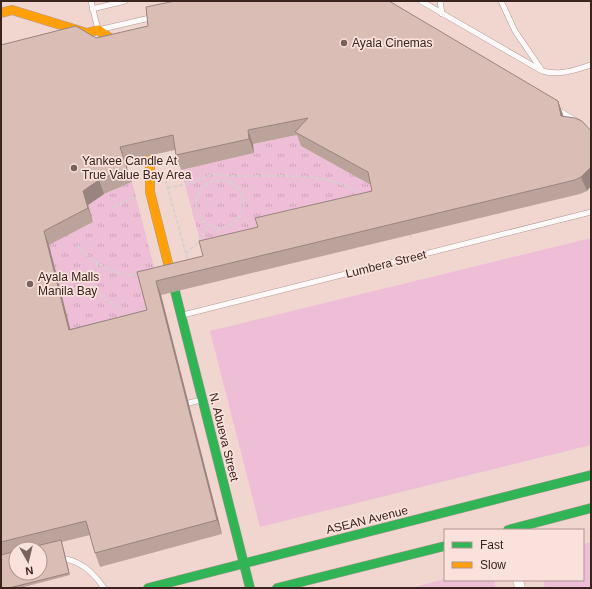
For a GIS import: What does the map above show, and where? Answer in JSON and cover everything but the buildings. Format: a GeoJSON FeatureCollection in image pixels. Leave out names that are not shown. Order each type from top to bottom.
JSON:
{"type":"FeatureCollection","features":[{"type":"Feature","properties":{"kind":"street"},"geometry":{"type":"LineString","coordinates":[[1,13],[12,10],[87,33],[98,30],[124,47]]}},
{"type":"Feature","properties":{"kind":"street"},"geometry":{"type":"LineString","coordinates":[[150,155],[150,192],[172,279]]}},
{"type":"Feature","properties":{"kind":"street","name":"N. Abueva Street"},"geometry":{"type":"LineString","coordinates":[[175,291],[250,588]]}},
{"type":"Feature","properties":{"kind":"street","name":"ASEAN Avenue"},"geometry":{"type":"LineString","coordinates":[[148,588],[591,475]]}},
{"type":"Feature","properties":{"kind":"street"},"geometry":{"type":"LineString","coordinates":[[512,529],[591,508]]}},
{"type":"Feature","properties":{"kind":"street"},"geometry":{"type":"LineString","coordinates":[[277,588],[444,546]]}},
{"type":"Feature","properties":{"kind":"lane"},"geometry":{"type":"LineString","coordinates":[[91,1],[98,30],[157,16]]}},
{"type":"Feature","properties":{"kind":"lane"},"geometry":{"type":"LineString","coordinates":[[92,9],[125,1]]}},
{"type":"Feature","properties":{"kind":"lane"},"geometry":{"type":"LineString","coordinates":[[421,1],[542,71],[550,73],[564,73],[591,65]]}},
{"type":"Feature","properties":{"kind":"lane"},"geometry":{"type":"LineString","coordinates":[[440,1],[442,14]]}},
{"type":"Feature","properties":{"kind":"lane"},"geometry":{"type":"LineString","coordinates":[[501,1],[515,31],[542,71]]}},
{"type":"Feature","properties":{"kind":"lane"},"geometry":{"type":"LineString","coordinates":[[72,36],[87,33]]}},
{"type":"Feature","properties":{"kind":"lane"},"geometry":{"type":"LineString","coordinates":[[550,105],[584,126]]}},
{"type":"Feature","properties":{"kind":"lane","name":"Lumbera Street"},"geometry":{"type":"LineString","coordinates":[[181,315],[591,212]]}},
{"type":"Feature","properties":{"kind":"lane"},"geometry":{"type":"LineString","coordinates":[[189,403],[202,400]]}},
{"type":"Feature","properties":{"kind":"lane"},"geometry":{"type":"LineString","coordinates":[[66,559],[82,565],[94,574],[104,588]]}},
{"type":"Feature","properties":{"kind":"path"},"geometry":{"type":"LineString","coordinates":[[164,174],[189,265]]}},
{"type":"Feature","properties":{"kind":"path"},"geometry":{"type":"LineString","coordinates":[[167,188],[194,182],[214,174],[233,176],[283,176],[311,178],[351,187],[364,196]]}},
{"type":"Feature","properties":{"kind":"path"},"geometry":{"type":"LineString","coordinates":[[231,183],[233,176]]}},
{"type":"Feature","properties":{"kind":"path"},"geometry":{"type":"LineString","coordinates":[[203,178],[207,184]]}},
{"type":"Feature","properties":{"kind":"path"},"geometry":{"type":"LineString","coordinates":[[218,180],[231,183],[237,187],[241,193],[243,208],[241,215],[237,221],[224,228],[217,228],[209,225],[199,216],[196,202],[201,189],[207,184],[218,180]]}},
{"type":"Feature","properties":{"kind":"path"},"geometry":{"type":"LineString","coordinates":[[114,207],[136,196]]}},
{"type":"Feature","properties":{"kind":"path"},"geometry":{"type":"LineString","coordinates":[[186,254],[205,234],[209,225]]}},
{"type":"Feature","properties":{"kind":"path"},"geometry":{"type":"LineString","coordinates":[[217,228],[223,238]]}},
{"type":"Feature","properties":{"kind":"path"},"geometry":{"type":"LineString","coordinates":[[409,235],[413,239]]}},
{"type":"Feature","properties":{"kind":"path"},"geometry":{"type":"LineString","coordinates":[[77,245],[98,264],[117,272],[134,275],[142,274]]}},
{"type":"Feature","properties":{"kind":"path"},"geometry":{"type":"LineString","coordinates":[[98,264],[89,278],[91,283],[104,297],[121,309]]}},
{"type":"Feature","properties":{"kind":"green space"},"geometry":{"type":"Polygon","coordinates":[[[313,132],[301,146],[373,186],[377,205],[204,255],[181,170],[254,153],[253,144],[313,132]]]}},
{"type":"Feature","properties":{"kind":"green space"},"geometry":{"type":"Polygon","coordinates":[[[132,182],[158,282],[152,324],[74,344],[49,245],[93,222],[88,205],[104,194],[132,182]]]}},
{"type":"Feature","properties":{"kind":"green space"},"geometry":{"type":"Polygon","coordinates":[[[591,238],[591,445],[260,527],[210,331],[591,238]]]}},
{"type":"Feature","properties":{"kind":"green space"},"geometry":{"type":"Polygon","coordinates":[[[591,542],[591,588],[545,588],[543,581],[584,581],[584,544],[591,542]]]}},
{"type":"Feature","properties":{"kind":"green space"},"geometry":{"type":"Polygon","coordinates":[[[444,579],[444,581],[494,581],[496,588],[411,588],[444,579]]]}},
{"type":"Feature","properties":{"kind":"traffic: fast"},"geometry":{"type":"LineString","coordinates":[[175,291],[250,588]]}},
{"type":"Feature","properties":{"kind":"traffic: fast"},"geometry":{"type":"LineString","coordinates":[[148,588],[591,475]]}},
{"type":"Feature","properties":{"kind":"traffic: fast"},"geometry":{"type":"LineString","coordinates":[[512,529],[591,508]]}},
{"type":"Feature","properties":{"kind":"traffic: fast"},"geometry":{"type":"LineString","coordinates":[[277,588],[444,546]]}},
{"type":"Feature","properties":{"kind":"traffic: slow"},"geometry":{"type":"LineString","coordinates":[[1,13],[12,10],[87,33],[98,30],[122,46]]}},
{"type":"Feature","properties":{"kind":"traffic: slow"},"geometry":{"type":"LineString","coordinates":[[150,155],[150,192],[172,279]]}},
{"type":"Feature","properties":{"kind":"place","name":"Ayala Cinemas"},"geometry":{"type":"Point","coordinates":[344,43]}},
{"type":"Feature","properties":{"kind":"place","name":"Yankee Candle At True Value Bay Area"},"geometry":{"type":"Point","coordinates":[74,168]}},
{"type":"Feature","properties":{"kind":"place","name":"Ayala Malls Manila Bay"},"geometry":{"type":"Point","coordinates":[30,284]}}]}
